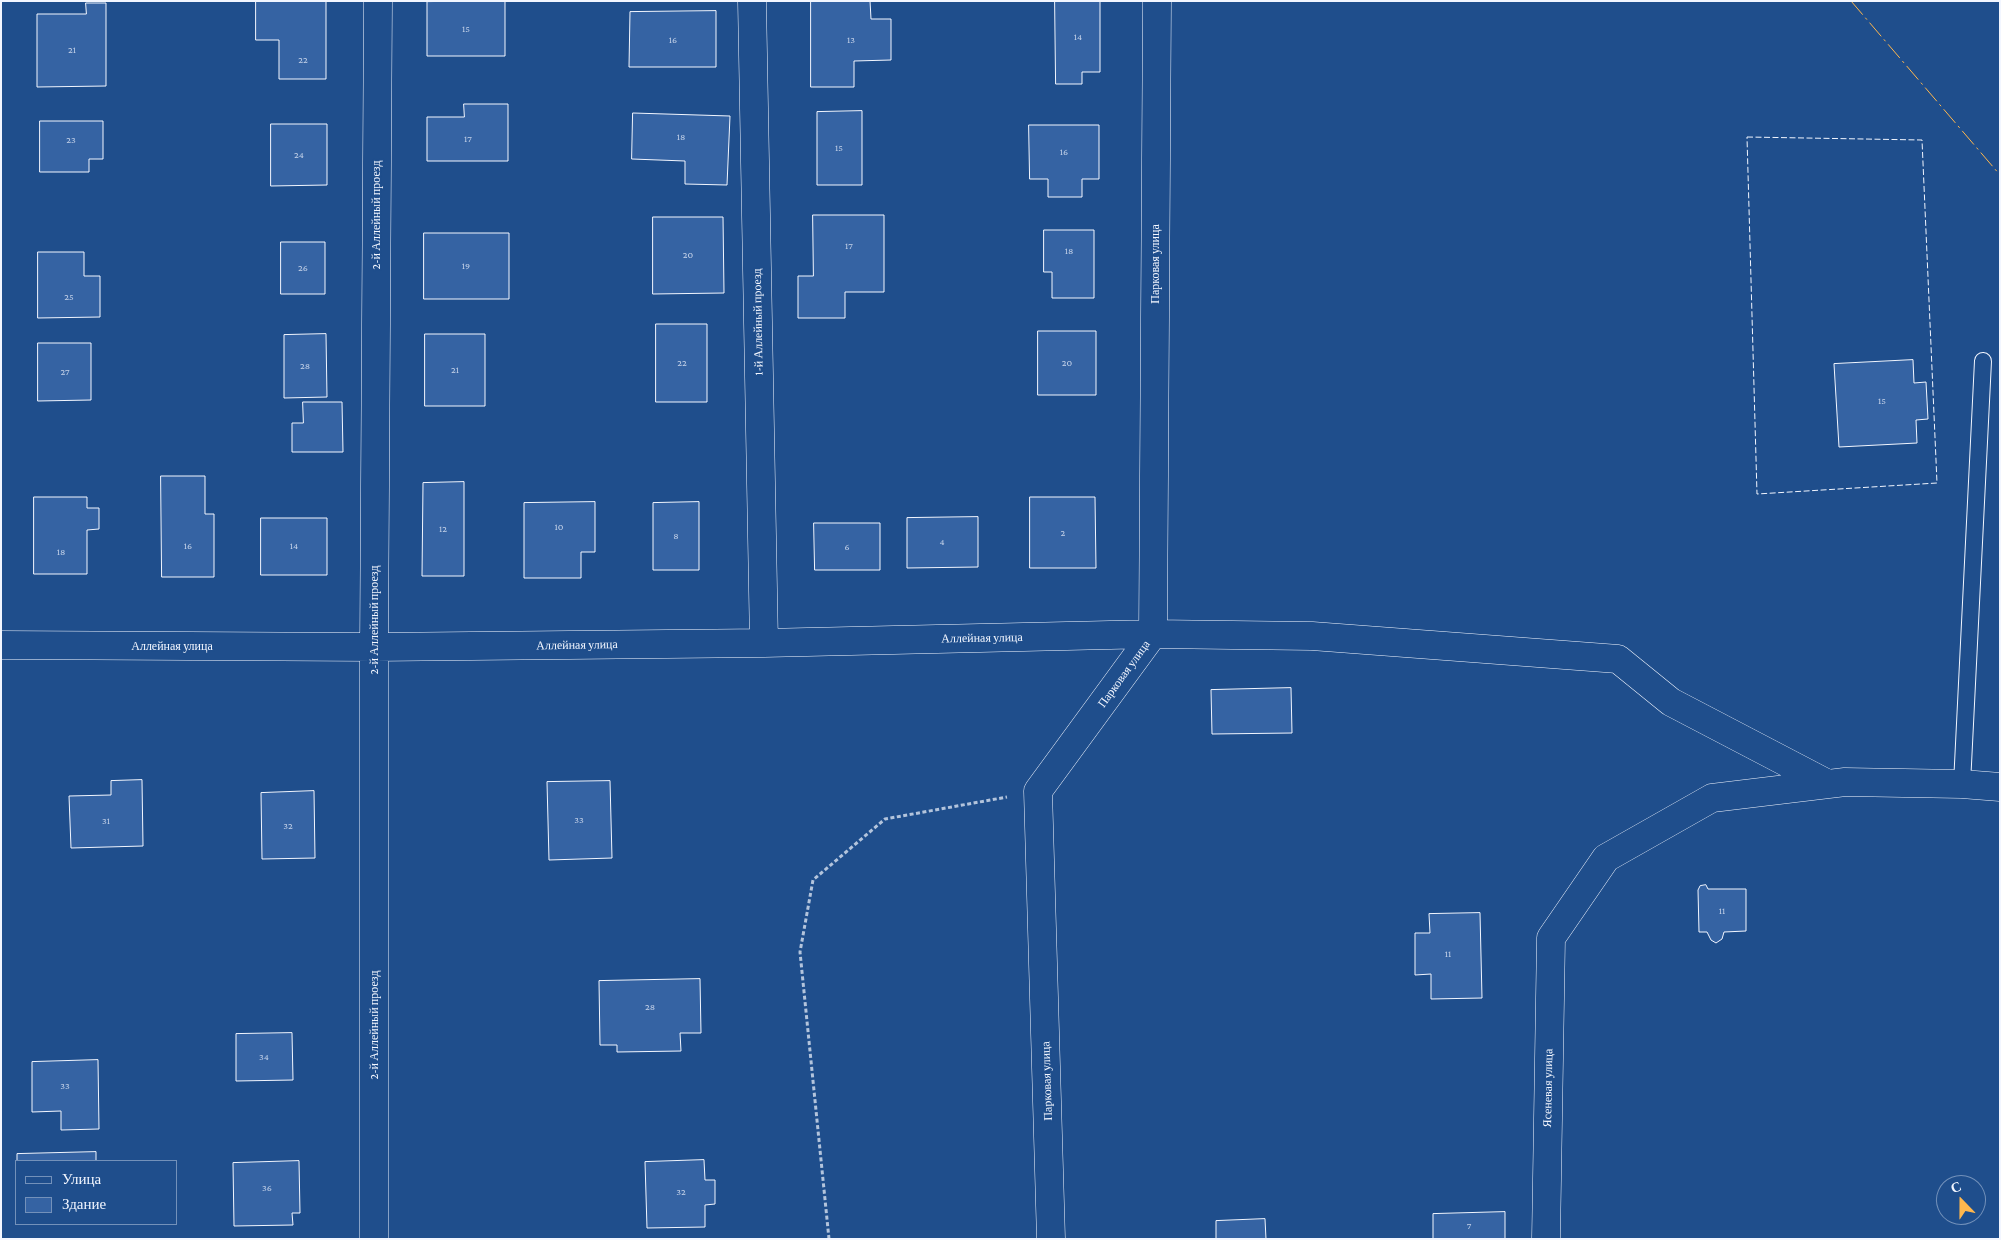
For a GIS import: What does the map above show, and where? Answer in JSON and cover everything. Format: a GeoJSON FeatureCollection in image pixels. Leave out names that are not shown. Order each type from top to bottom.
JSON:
{"type":"FeatureCollection","features":[{"type":"Feature","properties":{"kind":"street","name":"2-й Аллейный проезд"},"geometry":{"type":"LineString","coordinates":[[374,1239],[374,647],[378,1]]}},
{"type":"Feature","properties":{"kind":"street","name":"1-й Аллейный проезд"},"geometry":{"type":"LineString","coordinates":[[752,1],[764,643]]}},
{"type":"Feature","properties":{"kind":"street","name":"Парковая улица"},"geometry":{"type":"LineString","coordinates":[[1051,1239],[1038,792],[1153,634],[1157,1]]}},
{"type":"Feature","properties":{"kind":"street","name":"Аллейная улица"},"geometry":{"type":"LineString","coordinates":[[1,645],[374,647],[764,643],[1153,634],[1312,636],[1618,659],[1671,702],[1826,783]]}},
{"type":"Feature","properties":{"kind":"street"},"geometry":{"type":"LineString","coordinates":[[1826,783],[2000,786]]}},
{"type":"Feature","properties":{"kind":"street","name":"Ясеневая улица"},"geometry":{"type":"LineString","coordinates":[[1546,1239],[1551,938],[1606,858],[1687,812],[1712,798],[1826,783]]}},
{"type":"Feature","properties":{"kind":"lane"},"geometry":{"type":"LineString","coordinates":[[1962,784],[1983,361]]}},
{"type":"Feature","properties":{"kind":"path"},"geometry":{"type":"LineString","coordinates":[[829,1239],[800,952],[813,880],[885,819],[1038,792]]}},
{"type":"Feature","properties":{"kind":"building"},"geometry":{"type":"Polygon","coordinates":[[[256,1],[326,1],[326,79],[279,79],[279,40],[256,40],[256,1]]]}},
{"type":"Feature","properties":{"kind":"building"},"geometry":{"type":"Polygon","coordinates":[[[505,1],[505,56],[427,56],[427,2],[505,1]]]}},
{"type":"Feature","properties":{"kind":"building"},"geometry":{"type":"Polygon","coordinates":[[[811,1],[870,1],[871,19],[891,19],[891,60],[854,61],[854,87],[811,87],[811,1]]]}},
{"type":"Feature","properties":{"kind":"building"},"geometry":{"type":"Polygon","coordinates":[[[1055,1],[1100,1],[1100,72],[1082,72],[1082,84],[1056,84],[1055,1]]]}},
{"type":"Feature","properties":{"kind":"building"},"geometry":{"type":"Polygon","coordinates":[[[86,3],[106,3],[106,86],[37,87],[37,14],[86,14],[86,3]]]}},
{"type":"Feature","properties":{"kind":"building"},"geometry":{"type":"Polygon","coordinates":[[[716,11],[716,67],[629,67],[630,12],[716,11]]]}},
{"type":"Feature","properties":{"kind":"building"},"geometry":{"type":"Polygon","coordinates":[[[464,104],[508,104],[508,161],[427,161],[427,117],[464,117],[464,104]]]}},
{"type":"Feature","properties":{"kind":"building"},"geometry":{"type":"Polygon","coordinates":[[[862,111],[862,185],[817,185],[817,112],[862,111]]]}},
{"type":"Feature","properties":{"kind":"building"},"geometry":{"type":"Polygon","coordinates":[[[633,113],[730,116],[727,185],[685,184],[685,161],[632,159],[633,113]]]}},
{"type":"Feature","properties":{"kind":"building"},"geometry":{"type":"Polygon","coordinates":[[[40,121],[103,121],[103,159],[89,159],[89,172],[40,172],[40,121]]]}},
{"type":"Feature","properties":{"kind":"building"},"geometry":{"type":"Polygon","coordinates":[[[271,124],[327,124],[327,185],[271,186],[271,124]]]}},
{"type":"Feature","properties":{"kind":"building"},"geometry":{"type":"Polygon","coordinates":[[[1029,125],[1099,125],[1099,179],[1082,179],[1082,197],[1048,197],[1048,179],[1030,179],[1029,125]]]}},
{"type":"Feature","properties":{"kind":"building"},"geometry":{"type":"Polygon","coordinates":[[[813,215],[884,215],[884,292],[845,292],[845,318],[798,318],[798,276],[813,276],[813,215]]]}},
{"type":"Feature","properties":{"kind":"building"},"geometry":{"type":"Polygon","coordinates":[[[653,217],[723,217],[724,293],[653,294],[653,217]]]}},
{"type":"Feature","properties":{"kind":"building"},"geometry":{"type":"Polygon","coordinates":[[[1044,230],[1094,230],[1094,298],[1052,298],[1052,272],[1044,272],[1044,230]]]}},
{"type":"Feature","properties":{"kind":"building"},"geometry":{"type":"Polygon","coordinates":[[[424,233],[509,233],[509,299],[424,299],[424,233]]]}},
{"type":"Feature","properties":{"kind":"building"},"geometry":{"type":"Polygon","coordinates":[[[281,242],[325,242],[325,294],[281,294],[281,242]]]}},
{"type":"Feature","properties":{"kind":"building"},"geometry":{"type":"Polygon","coordinates":[[[38,252],[84,252],[84,276],[100,276],[100,317],[38,318],[38,252]]]}},
{"type":"Feature","properties":{"kind":"building"},"geometry":{"type":"Polygon","coordinates":[[[656,324],[707,324],[707,402],[656,402],[656,324]]]}},
{"type":"Feature","properties":{"kind":"building"},"geometry":{"type":"Polygon","coordinates":[[[1038,331],[1096,331],[1096,395],[1038,395],[1038,331]]]}},
{"type":"Feature","properties":{"kind":"building"},"geometry":{"type":"Polygon","coordinates":[[[326,334],[327,397],[284,398],[284,335],[326,334]]]}},
{"type":"Feature","properties":{"kind":"building"},"geometry":{"type":"Polygon","coordinates":[[[425,334],[485,334],[485,406],[425,406],[425,334]]]}},
{"type":"Feature","properties":{"kind":"building"},"geometry":{"type":"Polygon","coordinates":[[[38,343],[91,343],[91,400],[38,401],[38,343]]]}},
{"type":"Feature","properties":{"kind":"building"},"geometry":{"type":"Polygon","coordinates":[[[1913,360],[1914,383],[1926,382],[1928,419],[1916,420],[1917,443],[1839,447],[1834,364],[1913,360]]]}},
{"type":"Feature","properties":{"kind":"building"},"geometry":{"type":"Polygon","coordinates":[[[303,402],[342,402],[343,452],[292,452],[292,423],[303,423],[303,402]]]}},
{"type":"Feature","properties":{"kind":"building"},"geometry":{"type":"Polygon","coordinates":[[[161,476],[205,476],[205,514],[214,514],[214,577],[162,577],[161,476]]]}},
{"type":"Feature","properties":{"kind":"building"},"geometry":{"type":"Polygon","coordinates":[[[464,482],[464,576],[422,576],[423,483],[464,482]]]}},
{"type":"Feature","properties":{"kind":"building"},"geometry":{"type":"Polygon","coordinates":[[[34,497],[87,497],[87,508],[99,508],[99,529],[87,530],[87,574],[34,574],[34,497]]]}},
{"type":"Feature","properties":{"kind":"building"},"geometry":{"type":"Polygon","coordinates":[[[1030,497],[1095,497],[1096,568],[1030,568],[1030,497]]]}},
{"type":"Feature","properties":{"kind":"building"},"geometry":{"type":"Polygon","coordinates":[[[595,502],[595,552],[581,552],[581,578],[524,578],[524,503],[595,502]]]}},
{"type":"Feature","properties":{"kind":"building"},"geometry":{"type":"Polygon","coordinates":[[[699,502],[699,570],[653,570],[653,503],[699,502]]]}},
{"type":"Feature","properties":{"kind":"building"},"geometry":{"type":"Polygon","coordinates":[[[978,517],[978,567],[907,568],[907,518],[978,517]]]}},
{"type":"Feature","properties":{"kind":"building"},"geometry":{"type":"Polygon","coordinates":[[[261,518],[327,518],[327,575],[261,575],[261,518]]]}},
{"type":"Feature","properties":{"kind":"building"},"geometry":{"type":"Polygon","coordinates":[[[814,523],[880,523],[880,570],[815,570],[814,523]]]}},
{"type":"Feature","properties":{"kind":"building"},"geometry":{"type":"Polygon","coordinates":[[[1291,688],[1292,733],[1212,734],[1211,690],[1291,688]]]}},
{"type":"Feature","properties":{"kind":"building"},"geometry":{"type":"Polygon","coordinates":[[[142,780],[143,846],[71,848],[69,796],[111,795],[111,781],[142,780]]]}},
{"type":"Feature","properties":{"kind":"building"},"geometry":{"type":"Polygon","coordinates":[[[610,781],[612,858],[549,860],[547,782],[610,781]]]}},
{"type":"Feature","properties":{"kind":"building"},"geometry":{"type":"Polygon","coordinates":[[[314,791],[315,858],[262,859],[261,793],[314,791]]]}},
{"type":"Feature","properties":{"kind":"building"},"geometry":{"type":"Polygon","coordinates":[[[1706,885],[1708,889],[1746,889],[1746,931],[1724,932],[1722,939],[1716,943],[1711,940],[1707,932],[1699,932],[1698,890],[1700,886],[1706,885]]]}},
{"type":"Feature","properties":{"kind":"building"},"geometry":{"type":"Polygon","coordinates":[[[1480,913],[1482,998],[1431,999],[1431,974],[1415,975],[1415,933],[1430,933],[1429,914],[1480,913]]]}},
{"type":"Feature","properties":{"kind":"building"},"geometry":{"type":"Polygon","coordinates":[[[700,979],[701,1033],[680,1033],[681,1051],[617,1052],[617,1045],[600,1045],[599,981],[700,979]]]}},
{"type":"Feature","properties":{"kind":"building"},"geometry":{"type":"Polygon","coordinates":[[[292,1033],[293,1080],[236,1081],[236,1034],[292,1033]]]}},
{"type":"Feature","properties":{"kind":"building"},"geometry":{"type":"Polygon","coordinates":[[[98,1060],[99,1129],[61,1130],[61,1111],[32,1112],[32,1062],[98,1060]]]}},
{"type":"Feature","properties":{"kind":"building"},"geometry":{"type":"Polygon","coordinates":[[[96,1152],[96,1160],[17,1160],[17,1154],[96,1152]]]}},
{"type":"Feature","properties":{"kind":"building"},"geometry":{"type":"Polygon","coordinates":[[[704,1160],[705,1180],[715,1180],[715,1204],[705,1205],[705,1227],[647,1228],[645,1162],[704,1160]]]}},
{"type":"Feature","properties":{"kind":"building"},"geometry":{"type":"Polygon","coordinates":[[[299,1161],[300,1213],[292,1213],[293,1225],[234,1226],[233,1163],[299,1161]]]}},
{"type":"Feature","properties":{"kind":"building"},"geometry":{"type":"Polygon","coordinates":[[[1505,1212],[1505,1239],[1433,1239],[1433,1214],[1505,1212]]]}},
{"type":"Feature","properties":{"kind":"building"},"geometry":{"type":"Polygon","coordinates":[[[1265,1219],[1266,1239],[1216,1239],[1216,1221],[1265,1219]]]}},
{"type":"Feature","properties":{"kind":"fence"},"geometry":{"type":"LineString","coordinates":[[1747,137],[1922,140],[1937,483],[1757,494],[1747,137]]}},
{"type":"Feature","properties":{"kind":"power"},"geometry":{"type":"LineString","coordinates":[[1851,1],[2000,175]]}}]}
